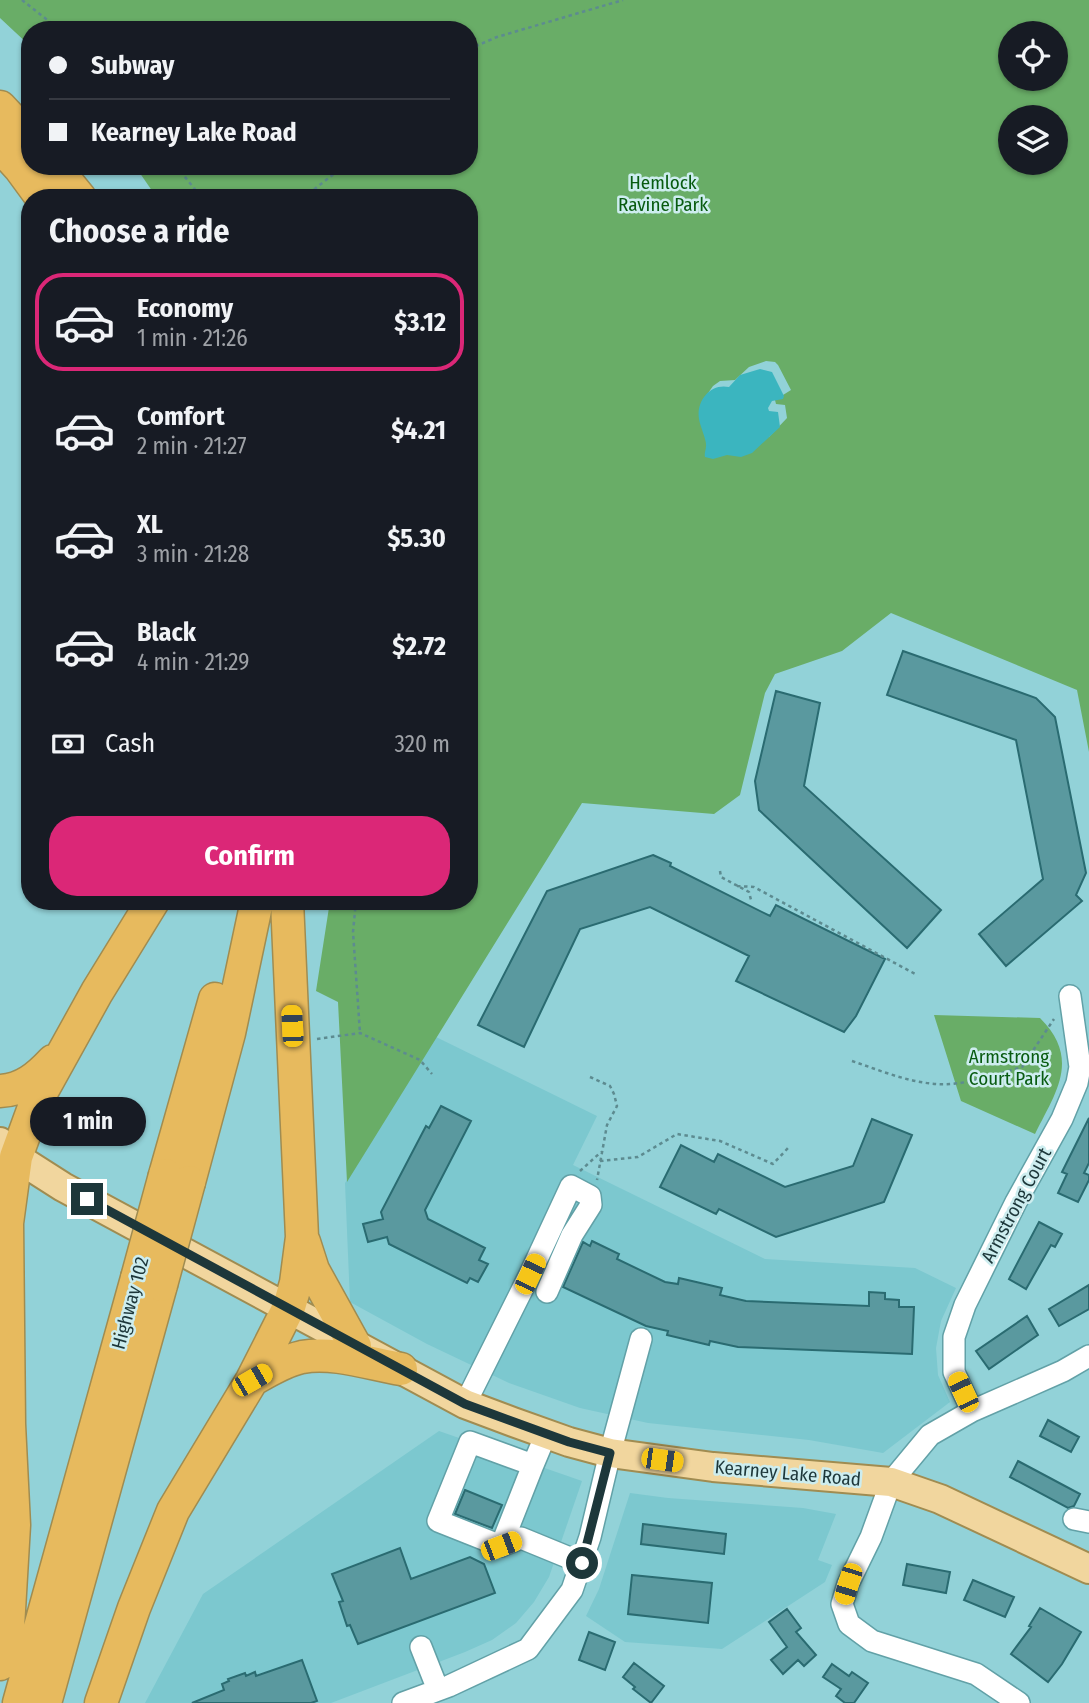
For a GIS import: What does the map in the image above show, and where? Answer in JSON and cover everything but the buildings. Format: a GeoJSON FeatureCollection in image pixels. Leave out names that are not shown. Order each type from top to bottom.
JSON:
{"type":"FeatureCollection","features":[{"type":"Feature","properties":{"kind":"highway"},"geometry":{"type":"LineString","coordinates":[[0,107],[21,129]]}},
{"type":"Feature","properties":{"kind":"highway"},"geometry":{"type":"LineString","coordinates":[[0,146],[21,169]]}},
{"type":"Feature","properties":{"kind":"highway"},"geometry":{"type":"LineString","coordinates":[[61,175],[73,189]]}},
{"type":"Feature","properties":{"kind":"highway"},"geometry":{"type":"LineString","coordinates":[[0,1664],[8,1627],[14,1525],[9,1424],[6,1223],[8,1149],[148,910]]}},
{"type":"Feature","properties":{"kind":"highway","name":"Highway 102"},"geometry":{"type":"LineString","coordinates":[[45,1703],[149,1281],[177,1179],[232,910]]}},
{"type":"Feature","properties":{"kind":"highway","name":"Highway 102"},"geometry":{"type":"LineString","coordinates":[[177,1179],[229,1032],[255,910]]}},
{"type":"Feature","properties":{"kind":"highway"},"geometry":{"type":"LineString","coordinates":[[101,1703],[134,1608],[173,1511],[252,1380],[289,1307],[296,1283],[302,1237],[287,910]]}},
{"type":"Feature","properties":{"kind":"highway"},"geometry":{"type":"LineString","coordinates":[[0,1091],[36,1080],[66,1048]]}},
{"type":"Feature","properties":{"kind":"highway"},"geometry":{"type":"LineString","coordinates":[[302,1237],[313,1270],[355,1346]]}},
{"type":"Feature","properties":{"kind":"highway","name":"Highway 102"},"geometry":{"type":"LineString","coordinates":[[19,1703],[149,1281]]}},
{"type":"Feature","properties":{"kind":"highway"},"geometry":{"type":"LineString","coordinates":[[252,1380],[277,1365],[304,1357],[334,1357],[401,1369]]}},
{"type":"Feature","properties":{"kind":"main road","name":"Kearney Lake Road"},"geometry":{"type":"LineString","coordinates":[[8,1149],[63,1186],[465,1404],[546,1434],[610,1453],[713,1468],[891,1482],[940,1499],[1089,1569]]}},
{"type":"Feature","properties":{"kind":"street","name":"Armstrong Court"},"geometry":{"type":"LineString","coordinates":[[972,1411],[954,1372],[954,1336],[965,1305],[1016,1202],[1062,1119],[1077,1083],[1080,1067],[1070,996]]}},
{"type":"Feature","properties":{"kind":"street"},"geometry":{"type":"LineString","coordinates":[[465,1404],[571,1186],[590,1196],[591,1205],[572,1235],[547,1292]]}},
{"type":"Feature","properties":{"kind":"street"},"geometry":{"type":"LineString","coordinates":[[403,1703],[528,1650],[572,1590],[582,1563],[641,1339]]}},
{"type":"Feature","properties":{"kind":"street"},"geometry":{"type":"LineString","coordinates":[[1019,1703],[976,1674],[872,1641],[849,1624],[842,1604],[891,1482],[930,1435],[972,1411],[1063,1371],[1089,1356]]}},
{"type":"Feature","properties":{"kind":"street"},"geometry":{"type":"LineString","coordinates":[[501,1546],[546,1434]]}},
{"type":"Feature","properties":{"kind":"street"},"geometry":{"type":"LineString","coordinates":[[533,1465],[470,1442],[438,1521],[501,1546],[521,1538],[582,1563]]}},
{"type":"Feature","properties":{"kind":"street"},"geometry":{"type":"LineString","coordinates":[[421,1647],[438,1690]]}},
{"type":"Feature","properties":{"kind":"path"},"geometry":{"type":"LineString","coordinates":[[22,0],[49,21]]}},
{"type":"Feature","properties":{"kind":"path"},"geometry":{"type":"LineString","coordinates":[[478,45],[497,37],[623,0]]}},
{"type":"Feature","properties":{"kind":"path"},"geometry":{"type":"LineString","coordinates":[[183,175],[195,189]]}},
{"type":"Feature","properties":{"kind":"path"},"geometry":{"type":"LineString","coordinates":[[315,189],[332,175]]}},
{"type":"Feature","properties":{"kind":"path"},"geometry":{"type":"LineString","coordinates":[[720,871],[721,877],[749,892],[751,900]]}},
{"type":"Feature","properties":{"kind":"path"},"geometry":{"type":"LineString","coordinates":[[737,887],[754,887],[917,975]]}},
{"type":"Feature","properties":{"kind":"path"},"geometry":{"type":"LineString","coordinates":[[355,910],[353,932],[360,1032]]}},
{"type":"Feature","properties":{"kind":"path"},"geometry":{"type":"LineString","coordinates":[[852,1061],[906,1079],[938,1084],[977,1079],[1022,1067],[1070,996]]}},
{"type":"Feature","properties":{"kind":"path"},"geometry":{"type":"LineString","coordinates":[[293,1042],[360,1032],[420,1060],[432,1074]]}},
{"type":"Feature","properties":{"kind":"path"},"geometry":{"type":"LineString","coordinates":[[590,1077],[610,1086],[617,1106],[607,1125],[596,1182],[590,1196]]}},
{"type":"Feature","properties":{"kind":"path"},"geometry":{"type":"LineString","coordinates":[[600,1161],[638,1157],[677,1134],[720,1141],[773,1164],[789,1147]]}},
{"type":"Feature","properties":{"kind":"path"},"geometry":{"type":"LineString","coordinates":[[571,1186],[579,1173],[601,1151]]}},
{"type":"Feature","properties":{"kind":"shaded area"},"geometry":{"type":"Polygon","coordinates":[[[760,369],[772,372],[784,396],[783,399],[772,401],[768,408],[769,411],[778,412],[780,427],[752,453],[741,457],[705,457],[706,444],[699,412],[702,400],[710,391],[722,386],[729,387],[740,375],[760,369]]]}},
{"type":"Feature","properties":{"kind":"shaded area"},"geometry":{"type":"Polygon","coordinates":[[[436,1037],[597,1116],[573,1165],[765,1259],[915,1268],[956,1288],[941,1321],[936,1348],[938,1375],[950,1402],[883,1453],[809,1440],[648,1423],[580,1408],[509,1383],[427,1344],[350,1302],[345,1183],[436,1037]]]}},
{"type":"Feature","properties":{"kind":"shaded area"},"geometry":{"type":"Polygon","coordinates":[[[439,1431],[582,1481],[549,1577],[534,1602],[516,1623],[492,1640],[465,1652],[331,1703],[145,1703],[203,1594],[439,1431]]]}},
{"type":"Feature","properties":{"kind":"shaded area"},"geometry":{"type":"Polygon","coordinates":[[[630,1493],[803,1508],[836,1514],[818,1560],[832,1565],[825,1582],[722,1649],[625,1642],[586,1616],[599,1589],[630,1493]]]}},
{"type":"Feature","properties":{"kind":"green space","name":"Hemlock Ravine Park"},"geometry":{"type":"Polygon","coordinates":[[[0,0],[1089,0],[1089,752],[1077,690],[891,613],[842,651],[775,674],[765,693],[740,795],[714,814],[582,803],[347,1182],[338,1002],[316,991],[329,910],[478,910],[478,189],[151,189],[141,175],[478,175],[478,21],[21,21],[21,38],[0,18],[0,0]],[[766,361],[749,367],[735,380],[720,381],[706,396],[769,437],[787,418],[785,405],[776,404],[775,400],[791,390],[775,362],[766,361]]]}},
{"type":"Feature","properties":{"kind":"green space","name":"Armstrong Court Park"},"geometry":{"type":"Polygon","coordinates":[[[934,1015],[1040,1018],[1052,1033],[1062,1062],[1057,1090],[1035,1134],[961,1101],[934,1015]]]}},
{"type":"Feature","properties":{"kind":"route"},"geometry":{"type":"LineString","coordinates":[[87,1199],[465,1404],[569,1442],[610,1453],[582,1563]]}}]}
